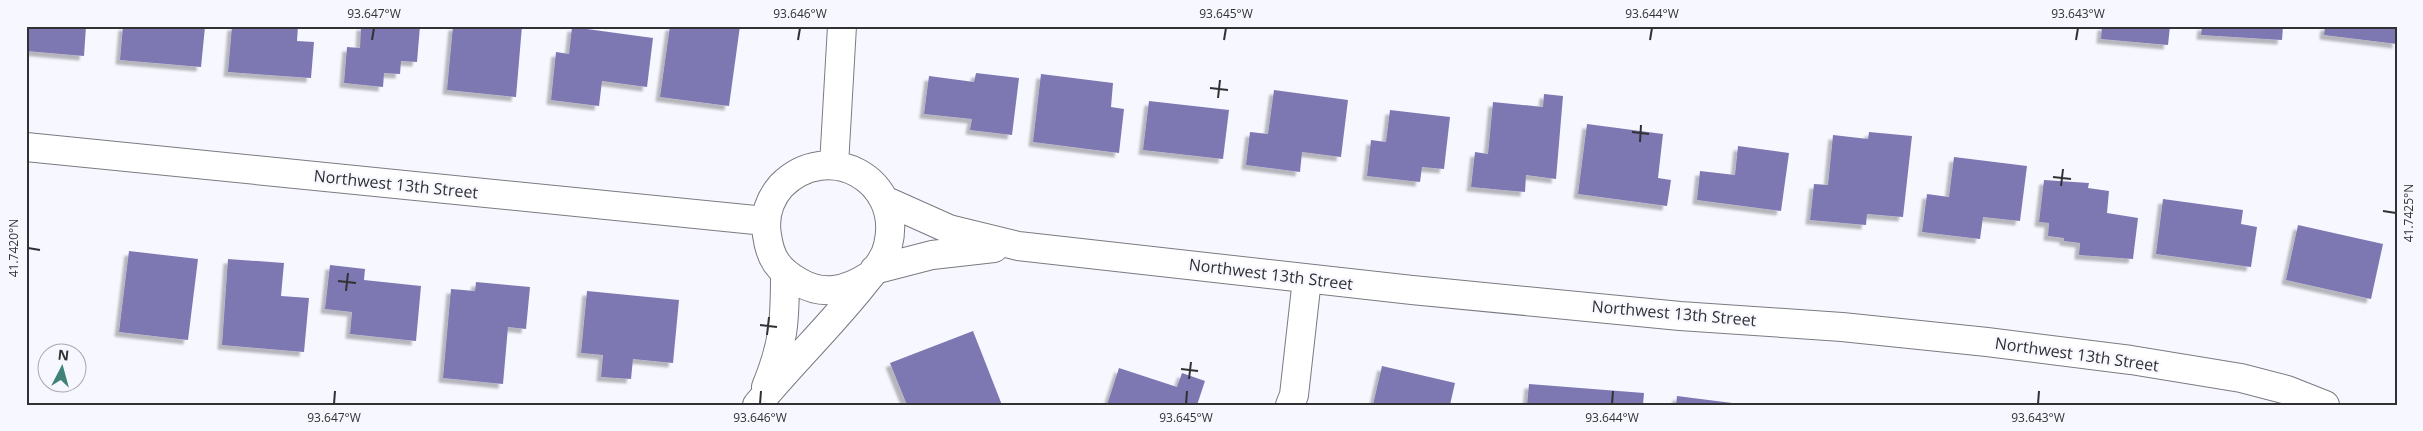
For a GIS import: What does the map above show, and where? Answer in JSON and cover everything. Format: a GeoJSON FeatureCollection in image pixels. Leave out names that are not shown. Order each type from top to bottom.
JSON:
{"type":"FeatureCollection","features":[{"type":"Feature","properties":{"kind":"street"},"geometry":{"type":"LineString","coordinates":[[834,165],[842,26]]}},
{"type":"Feature","properties":{"kind":"street","name":"Northwest 13th Street"},"geometry":{"type":"LineString","coordinates":[[26,147],[765,220]]}},
{"type":"Feature","properties":{"kind":"street"},"geometry":{"type":"LineString","coordinates":[[759,402],[831,324],[886,254],[892,231],[888,205],[878,189],[865,176],[834,165],[812,166],[793,174],[774,195],[765,220],[770,253],[785,274],[811,289],[836,291],[852,287],[871,273]]}},
{"type":"Feature","properties":{"kind":"street","name":"Northwest 13th Street"},"geometry":{"type":"LineString","coordinates":[[884,200],[949,228],[1018,246],[1307,279],[1680,316],[1842,327],[1997,343],[2131,360],[2241,378],[2287,390],[2325,405]]}},
{"type":"Feature","properties":{"kind":"street","name":"Northwest 13th Street"},"geometry":{"type":"LineString","coordinates":[[871,273],[932,255],[1018,246]]}},
{"type":"Feature","properties":{"kind":"street"},"geometry":{"type":"LineString","coordinates":[[759,402],[782,345],[785,274]]}},
{"type":"Feature","properties":{"kind":"street"},"geometry":{"type":"LineString","coordinates":[[1290,405],[1294,395],[1307,279]]}},
{"type":"Feature","properties":{"kind":"building"},"geometry":{"type":"Polygon","coordinates":[[[26,26],[86,26],[84,56],[26,51],[26,26]]]}},
{"type":"Feature","properties":{"kind":"building"},"geometry":{"type":"Polygon","coordinates":[[[123,26],[205,27],[201,67],[120,60],[123,26]]]}},
{"type":"Feature","properties":{"kind":"building"},"geometry":{"type":"Polygon","coordinates":[[[232,26],[298,26],[297,41],[314,42],[311,78],[228,72],[232,26]]]}},
{"type":"Feature","properties":{"kind":"building"},"geometry":{"type":"Polygon","coordinates":[[[361,26],[420,26],[417,62],[401,61],[400,74],[384,73],[383,87],[344,83],[347,47],[360,48],[361,26]]]}},
{"type":"Feature","properties":{"kind":"building"},"geometry":{"type":"Polygon","coordinates":[[[453,26],[522,26],[516,97],[447,90],[453,26]]]}},
{"type":"Feature","properties":{"kind":"building"},"geometry":{"type":"Polygon","coordinates":[[[670,26],[740,26],[729,106],[660,97],[670,26]]]}},
{"type":"Feature","properties":{"kind":"building"},"geometry":{"type":"Polygon","coordinates":[[[2102,26],[2170,26],[2168,45],[2101,39],[2102,26]]]}},
{"type":"Feature","properties":{"kind":"building"},"geometry":{"type":"Polygon","coordinates":[[[2202,26],[2283,26],[2282,40],[2201,35],[2202,26]]]}},
{"type":"Feature","properties":{"kind":"building"},"geometry":{"type":"Polygon","coordinates":[[[2325,26],[2397,26],[2397,44],[2324,35],[2325,26]]]}},
{"type":"Feature","properties":{"kind":"building"},"geometry":{"type":"Polygon","coordinates":[[[572,27],[653,38],[647,87],[602,81],[599,106],[551,100],[556,52],[569,54],[572,27]]]}},
{"type":"Feature","properties":{"kind":"building"},"geometry":{"type":"Polygon","coordinates":[[[976,73],[1019,78],[1012,135],[970,130],[972,119],[924,114],[929,76],[974,82],[976,73]]]}},
{"type":"Feature","properties":{"kind":"building"},"geometry":{"type":"Polygon","coordinates":[[[1041,74],[1113,83],[1111,107],[1124,109],[1119,153],[1033,142],[1041,74]]]}},
{"type":"Feature","properties":{"kind":"building"},"geometry":{"type":"Polygon","coordinates":[[[1274,90],[1348,100],[1341,157],[1302,152],[1300,172],[1246,165],[1250,132],[1268,134],[1274,90]]]}},
{"type":"Feature","properties":{"kind":"building"},"geometry":{"type":"Polygon","coordinates":[[[1544,94],[1563,96],[1556,179],[1526,175],[1525,192],[1471,187],[1475,152],[1488,154],[1493,102],[1543,107],[1544,94]]]}},
{"type":"Feature","properties":{"kind":"building"},"geometry":{"type":"Polygon","coordinates":[[[1149,101],[1229,110],[1223,159],[1143,150],[1149,101]]]}},
{"type":"Feature","properties":{"kind":"building"},"geometry":{"type":"Polygon","coordinates":[[[1390,110],[1450,117],[1444,169],[1422,167],[1420,182],[1367,176],[1371,140],[1386,142],[1390,110]]]}},
{"type":"Feature","properties":{"kind":"building"},"geometry":{"type":"Polygon","coordinates":[[[1587,124],[1663,134],[1658,178],[1671,180],[1667,206],[1578,194],[1587,124]]]}},
{"type":"Feature","properties":{"kind":"building"},"geometry":{"type":"Polygon","coordinates":[[[1869,132],[1912,136],[1903,217],[1867,214],[1866,225],[1810,220],[1814,184],[1828,185],[1833,135],[1868,139],[1869,132]]]}},
{"type":"Feature","properties":{"kind":"building"},"geometry":{"type":"Polygon","coordinates":[[[1738,146],[1789,153],[1781,211],[1697,200],[1700,171],[1735,175],[1738,146]]]}},
{"type":"Feature","properties":{"kind":"building"},"geometry":{"type":"Polygon","coordinates":[[[1954,157],[2027,166],[2020,221],[1983,217],[1980,239],[1922,232],[1927,194],[1949,197],[1954,157]]]}},
{"type":"Feature","properties":{"kind":"building"},"geometry":{"type":"Polygon","coordinates":[[[2044,180],[2089,183],[2088,188],[2109,191],[2107,213],[2138,218],[2133,259],[2079,255],[2080,243],[2048,236],[2049,223],[2039,222],[2044,180]]]}},
{"type":"Feature","properties":{"kind":"building"},"geometry":{"type":"Polygon","coordinates":[[[2163,199],[2243,210],[2241,224],[2257,227],[2251,267],[2156,254],[2163,199]]]}},
{"type":"Feature","properties":{"kind":"building"},"geometry":{"type":"Polygon","coordinates":[[[2298,225],[2383,244],[2371,299],[2286,280],[2298,225]]]}},
{"type":"Feature","properties":{"kind":"building"},"geometry":{"type":"Polygon","coordinates":[[[129,251],[198,259],[188,340],[119,332],[129,251]]]}},
{"type":"Feature","properties":{"kind":"building"},"geometry":{"type":"Polygon","coordinates":[[[228,259],[284,263],[281,296],[309,298],[304,352],[222,345],[228,259]]]}},
{"type":"Feature","properties":{"kind":"building"},"geometry":{"type":"Polygon","coordinates":[[[330,265],[365,269],[364,280],[421,286],[416,341],[350,334],[352,312],[325,309],[330,265]]]}},
{"type":"Feature","properties":{"kind":"building"},"geometry":{"type":"Polygon","coordinates":[[[476,282],[530,287],[526,329],[508,327],[503,384],[443,378],[451,289],[475,291],[476,282]]]}},
{"type":"Feature","properties":{"kind":"building"},"geometry":{"type":"Polygon","coordinates":[[[587,291],[679,300],[673,363],[633,359],[631,379],[601,377],[603,355],[581,353],[587,291]]]}},
{"type":"Feature","properties":{"kind":"building"},"geometry":{"type":"Polygon","coordinates":[[[973,331],[1002,405],[930,405],[930,403],[907,405],[890,363],[973,331]]]}},
{"type":"Feature","properties":{"kind":"building"},"geometry":{"type":"Polygon","coordinates":[[[1382,366],[1455,383],[1450,405],[1373,405],[1382,366]]]}},
{"type":"Feature","properties":{"kind":"building"},"geometry":{"type":"Polygon","coordinates":[[[1119,368],[1177,387],[1182,373],[1205,381],[1197,405],[1107,405],[1119,368]]]}},
{"type":"Feature","properties":{"kind":"building"},"geometry":{"type":"Polygon","coordinates":[[[1529,384],[1644,393],[1643,405],[1527,405],[1529,384]]]}},
{"type":"Feature","properties":{"kind":"building"},"geometry":{"type":"Polygon","coordinates":[[[1677,396],[1740,404],[1740,405],[1676,405],[1677,396]]]}}]}
